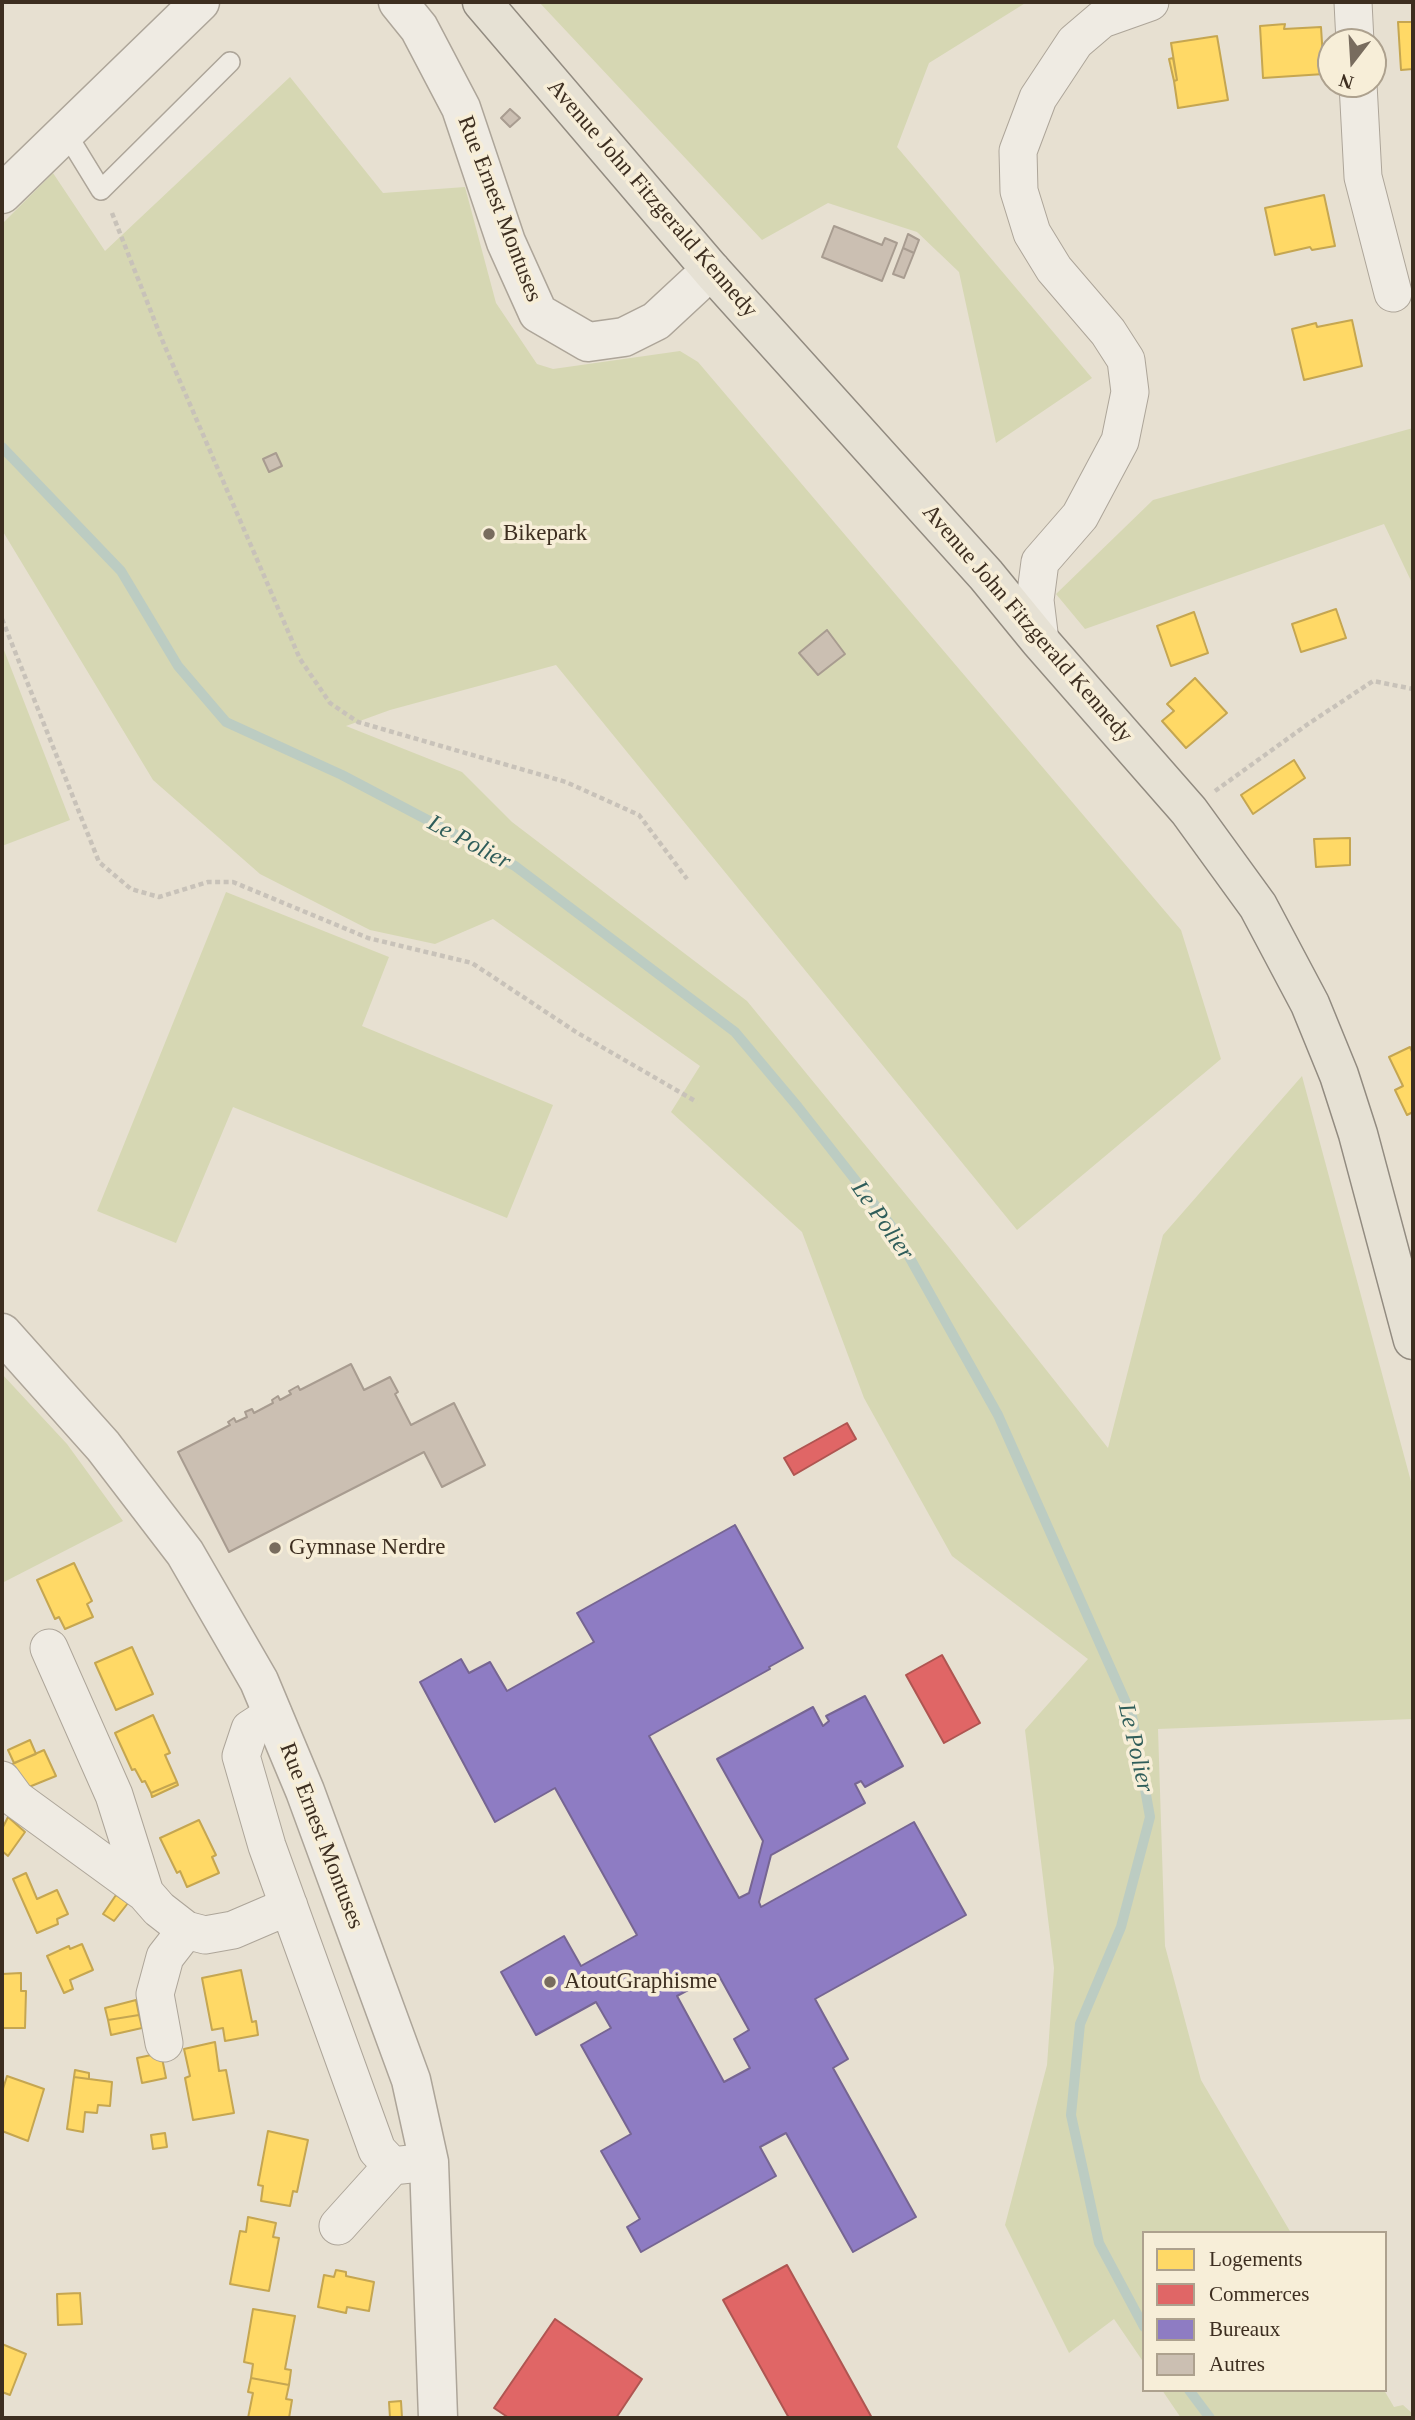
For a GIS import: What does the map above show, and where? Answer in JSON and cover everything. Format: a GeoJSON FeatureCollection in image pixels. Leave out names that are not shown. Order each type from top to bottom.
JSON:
{"type":"FeatureCollection","features":[{"type":"Feature","properties":{"kind":"main road","name":"Avenue John Fitzgerald Kennedy"},"geometry":{"type":"LineString","coordinates":[[482,2],[711,270],[986,575],[1040,641],[1189,811],[1258,906],[1310,1004],[1339,1075],[1358,1134],[1413,1340]]}},
{"type":"Feature","properties":{"kind":"street"},"geometry":{"type":"LineString","coordinates":[[2,194],[200,2]]}},
{"type":"Feature","properties":{"kind":"street","name":"Rue Ernest Montuses"},"geometry":{"type":"LineString","coordinates":[[398,2],[419,28],[461,108],[506,242],[538,313],[588,342],[624,337],[656,321],[711,270]]}},
{"type":"Feature","properties":{"kind":"street"},"geometry":{"type":"LineString","coordinates":[[1040,641],[1035,600],[1040,562],[1080,516],[1120,441],[1130,392],[1126,360],[1108,332],[1054,268],[1032,233],[1019,191],[1018,151],[1038,98],[1075,42],[1102,19],[1150,2]]}},
{"type":"Feature","properties":{"kind":"street"},"geometry":{"type":"LineString","coordinates":[[1353,2],[1354,28]]}},
{"type":"Feature","properties":{"kind":"street"},"geometry":{"type":"LineString","coordinates":[[1359,98],[1363,177],[1393,293]]}},
{"type":"Feature","properties":{"kind":"street","name":"Rue Ernest Montuses"},"geometry":{"type":"LineString","coordinates":[[2,1333],[103,1446],[185,1553],[259,1681],[273,1714],[350,1911],[411,2080],[429,2162],[438,2418]]}},
{"type":"Feature","properties":{"kind":"street"},"geometry":{"type":"LineString","coordinates":[[49,1648],[114,1794],[145,1893]]}},
{"type":"Feature","properties":{"kind":"street"},"geometry":{"type":"LineString","coordinates":[[273,1714],[250,1729],[241,1756],[267,1846],[377,2150],[392,2166]]}},
{"type":"Feature","properties":{"kind":"street"},"geometry":{"type":"LineString","coordinates":[[2,1780],[16,1799],[145,1893],[159,1909],[187,1930],[205,1935],[233,1930],[289,1906]]}},
{"type":"Feature","properties":{"kind":"street"},"geometry":{"type":"LineString","coordinates":[[164,2043],[155,1994],[165,1957],[187,1930]]}},
{"type":"Feature","properties":{"kind":"street"},"geometry":{"type":"LineString","coordinates":[[338,2226],[392,2166],[429,2162]]}},
{"type":"Feature","properties":{"kind":"lane"},"geometry":{"type":"LineString","coordinates":[[63,135],[74,146],[102,190],[230,62]]}},
{"type":"Feature","properties":{"kind":"path"},"geometry":{"type":"LineString","coordinates":[[102,190],[163,342],[300,659],[330,703],[358,722],[566,782],[639,815],[687,879]]}},
{"type":"Feature","properties":{"kind":"path"},"geometry":{"type":"LineString","coordinates":[[2,619],[99,862],[131,890],[159,897],[208,881],[233,882],[368,938],[472,963],[576,1032],[696,1102]]}},
{"type":"Feature","properties":{"kind":"path"},"geometry":{"type":"LineString","coordinates":[[1189,811],[1247,766],[1373,681],[1413,689]]}},
{"type":"Feature","properties":{"kind":"green space"},"geometry":{"type":"Polygon","coordinates":[[[539,2],[1027,2],[929,63],[897,147],[1092,378],[996,443],[959,272],[917,232],[828,203],[762,240],[539,2]]]}},
{"type":"Feature","properties":{"kind":"green space"},"geometry":{"type":"Polygon","coordinates":[[[290,77],[383,193],[465,187],[496,303],[537,364],[553,369],[680,351],[698,362],[1181,930],[1221,1059],[1017,1230],[556,665],[390,710],[346,726],[462,772],[512,822],[747,1001],[948,1246],[1108,1448],[1163,1235],[1302,1076],[1413,1489],[1413,1719],[1158,1729],[1165,1946],[1201,2080],[1290,2231],[1142,2231],[1142,2360],[1114,2319],[1069,2353],[1005,2225],[1047,2065],[1054,1968],[1025,1730],[1088,1659],[952,1556],[864,1398],[802,1232],[671,1112],[700,1066],[493,919],[435,944],[370,930],[260,874],[153,780],[2,530],[2,224],[53,173],[105,251],[290,77]]]}},
{"type":"Feature","properties":{"kind":"green space"},"geometry":{"type":"Polygon","coordinates":[[[1413,428],[1413,585],[1384,524],[1085,629],[1056,594],[1153,500],[1413,428]]]}},
{"type":"Feature","properties":{"kind":"green space"},"geometry":{"type":"Polygon","coordinates":[[[2,645],[70,820],[2,846],[2,645]]]}},
{"type":"Feature","properties":{"kind":"green space"},"geometry":{"type":"Polygon","coordinates":[[[226,892],[389,957],[362,1026],[553,1105],[507,1218],[233,1107],[176,1243],[97,1211],[226,892]]]}},
{"type":"Feature","properties":{"kind":"green space"},"geometry":{"type":"Polygon","coordinates":[[[2,1374],[67,1444],[123,1521],[2,1583],[2,1374]]]}},
{"type":"Feature","properties":{"kind":"green space"},"geometry":{"type":"Polygon","coordinates":[[[1163,2392],[1385,2392],[1394,2407],[1403,2405],[1413,2414],[1413,2418],[1181,2418],[1163,2392]]]}},
{"type":"Feature","properties":{"kind":"building: Logements"},"geometry":{"type":"Polygon","coordinates":[[[1398,22],[1413,22],[1413,69],[1401,70],[1398,22]]]}},
{"type":"Feature","properties":{"kind":"building: Logements"},"geometry":{"type":"Polygon","coordinates":[[[1285,24],[1284,29],[1321,27],[1317,28],[1317,74],[1263,78],[1260,26],[1285,24]]]}},
{"type":"Feature","properties":{"kind":"building: Logements"},"geometry":{"type":"Polygon","coordinates":[[[1217,36],[1228,100],[1178,108],[1171,43],[1217,36]]]}},
{"type":"Feature","properties":{"kind":"building: Logements"},"geometry":{"type":"Polygon","coordinates":[[[1173,58],[1177,80],[1174,81],[1169,59],[1173,58]]]}},
{"type":"Feature","properties":{"kind":"building: Logements"},"geometry":{"type":"Polygon","coordinates":[[[1324,195],[1335,246],[1312,250],[1310,247],[1275,255],[1265,208],[1324,195]]]}},
{"type":"Feature","properties":{"kind":"building: Logements"},"geometry":{"type":"Polygon","coordinates":[[[1352,320],[1362,366],[1304,380],[1292,329],[1316,323],[1317,327],[1352,320]]]}},
{"type":"Feature","properties":{"kind":"building: Logements"},"geometry":{"type":"Polygon","coordinates":[[[1336,609],[1346,638],[1301,652],[1292,624],[1336,609]]]}},
{"type":"Feature","properties":{"kind":"building: Logements"},"geometry":{"type":"Polygon","coordinates":[[[1194,612],[1208,653],[1171,666],[1157,626],[1194,612]]]}},
{"type":"Feature","properties":{"kind":"building: Logements"},"geometry":{"type":"Polygon","coordinates":[[[1195,678],[1227,713],[1186,748],[1162,721],[1174,711],[1167,704],[1195,678]]]}},
{"type":"Feature","properties":{"kind":"building: Logements"},"geometry":{"type":"Polygon","coordinates":[[[1294,760],[1305,778],[1253,814],[1241,795],[1294,760]]]}},
{"type":"Feature","properties":{"kind":"building: Logements"},"geometry":{"type":"Polygon","coordinates":[[[1350,838],[1350,865],[1316,867],[1314,839],[1350,838]]]}},
{"type":"Feature","properties":{"kind":"building: Logements"},"geometry":{"type":"Polygon","coordinates":[[[1410,1047],[1413,1054],[1413,1112],[1407,1115],[1395,1090],[1403,1086],[1389,1057],[1410,1047]]]}},
{"type":"Feature","properties":{"kind":"building: Logements"},"geometry":{"type":"Polygon","coordinates":[[[74,1563],[92,1601],[87,1604],[93,1617],[65,1629],[59,1617],[55,1619],[37,1580],[74,1563]]]}},
{"type":"Feature","properties":{"kind":"building: Logements"},"geometry":{"type":"Polygon","coordinates":[[[132,1647],[153,1694],[116,1710],[95,1663],[132,1647]]]}},
{"type":"Feature","properties":{"kind":"building: Logements"},"geometry":{"type":"Polygon","coordinates":[[[153,1715],[170,1753],[165,1755],[177,1782],[151,1793],[145,1781],[142,1782],[135,1769],[132,1770],[115,1733],[153,1715]]]}},
{"type":"Feature","properties":{"kind":"building: Logements"},"geometry":{"type":"Polygon","coordinates":[[[30,1740],[36,1754],[14,1763],[8,1750],[30,1740]]]}},
{"type":"Feature","properties":{"kind":"building: Logements"},"geometry":{"type":"Polygon","coordinates":[[[44,1750],[56,1776],[19,1791],[8,1766],[44,1750]]]}},
{"type":"Feature","properties":{"kind":"building: Logements"},"geometry":{"type":"Polygon","coordinates":[[[177,1782],[178,1785],[152,1797],[151,1793],[177,1782]]]}},
{"type":"Feature","properties":{"kind":"building: Logements"},"geometry":{"type":"Polygon","coordinates":[[[8,1817],[25,1832],[8,1856],[2,1851],[2,1829],[8,1817]]]}},
{"type":"Feature","properties":{"kind":"building: Logements"},"geometry":{"type":"Polygon","coordinates":[[[199,1820],[216,1855],[212,1857],[219,1873],[187,1887],[160,1838],[199,1820]]]}},
{"type":"Feature","properties":{"kind":"building: Logements"},"geometry":{"type":"Polygon","coordinates":[[[26,1873],[37,1899],[57,1890],[68,1914],[57,1919],[58,1924],[37,1933],[13,1879],[26,1873]]]}},
{"type":"Feature","properties":{"kind":"building: Logements"},"geometry":{"type":"Polygon","coordinates":[[[116,1895],[128,1903],[114,1921],[103,1914],[116,1895]]]}},
{"type":"Feature","properties":{"kind":"building: Logements"},"geometry":{"type":"Polygon","coordinates":[[[82,1944],[93,1970],[70,1980],[73,1989],[64,1993],[47,1956],[69,1946],[70,1949],[82,1944]]]}},
{"type":"Feature","properties":{"kind":"building: Logements"},"geometry":{"type":"Polygon","coordinates":[[[241,1970],[252,2022],[256,2021],[258,2035],[225,2041],[223,2028],[212,2030],[202,1978],[241,1970]]]}},
{"type":"Feature","properties":{"kind":"building: Logements"},"geometry":{"type":"Polygon","coordinates":[[[21,1973],[21,1991],[26,1991],[25,2028],[2,2028],[2,1974],[21,1973]]]}},
{"type":"Feature","properties":{"kind":"building: Logements"},"geometry":{"type":"Polygon","coordinates":[[[136,2000],[139,2015],[108,2020],[105,2008],[136,2000]]]}},
{"type":"Feature","properties":{"kind":"building: Logements"},"geometry":{"type":"Polygon","coordinates":[[[139,2015],[142,2028],[111,2035],[108,2020],[139,2015]]]}},
{"type":"Feature","properties":{"kind":"building: Logements"},"geometry":{"type":"Polygon","coordinates":[[[215,2042],[219,2071],[226,2070],[234,2113],[193,2120],[185,2078],[190,2076],[184,2049],[215,2042]]]}},
{"type":"Feature","properties":{"kind":"building: Logements"},"geometry":{"type":"Polygon","coordinates":[[[161,2053],[166,2078],[142,2083],[137,2058],[161,2053]]]}},
{"type":"Feature","properties":{"kind":"building: Logements"},"geometry":{"type":"Polygon","coordinates":[[[75,2070],[89,2073],[89,2079],[74,2077],[75,2070]]]}},
{"type":"Feature","properties":{"kind":"building: Logements"},"geometry":{"type":"Polygon","coordinates":[[[7,2076],[44,2089],[28,2141],[2,2131],[2,2092],[7,2076]]]}},
{"type":"Feature","properties":{"kind":"building: Logements"},"geometry":{"type":"Polygon","coordinates":[[[74,2077],[112,2082],[110,2106],[98,2105],[97,2113],[85,2112],[83,2132],[67,2129],[74,2077]]]}},
{"type":"Feature","properties":{"kind":"building: Logements"},"geometry":{"type":"Polygon","coordinates":[[[268,2131],[308,2140],[297,2192],[293,2191],[290,2206],[261,2201],[263,2186],[258,2185],[268,2131]]]}},
{"type":"Feature","properties":{"kind":"building: Logements"},"geometry":{"type":"Polygon","coordinates":[[[165,2133],[167,2147],[153,2149],[151,2135],[165,2133]]]}},
{"type":"Feature","properties":{"kind":"building: Logements"},"geometry":{"type":"Polygon","coordinates":[[[248,2217],[276,2223],[273,2237],[279,2238],[269,2291],[230,2284],[240,2231],[246,2232],[248,2217]]]}},
{"type":"Feature","properties":{"kind":"building: Logements"},"geometry":{"type":"Polygon","coordinates":[[[336,2270],[346,2272],[346,2276],[374,2282],[369,2311],[347,2307],[346,2313],[318,2307],[324,2275],[334,2277],[336,2270]]]}},
{"type":"Feature","properties":{"kind":"building: Logements"},"geometry":{"type":"Polygon","coordinates":[[[80,2293],[82,2324],[58,2325],[57,2294],[80,2293]]]}},
{"type":"Feature","properties":{"kind":"building: Logements"},"geometry":{"type":"Polygon","coordinates":[[[253,2309],[295,2316],[285,2369],[291,2370],[289,2385],[251,2378],[253,2364],[244,2362],[253,2309]]]}},
{"type":"Feature","properties":{"kind":"building: Logements"},"geometry":{"type":"Polygon","coordinates":[[[2,2344],[26,2354],[10,2395],[2,2392],[2,2344]]]}},
{"type":"Feature","properties":{"kind":"building: Logements"},"geometry":{"type":"Polygon","coordinates":[[[251,2378],[289,2385],[286,2399],[292,2400],[289,2418],[248,2418],[253,2393],[248,2392],[251,2378]]]}},
{"type":"Feature","properties":{"kind":"building: Logements"},"geometry":{"type":"Polygon","coordinates":[[[401,2401],[402,2418],[390,2418],[389,2402],[401,2401]]]}},
{"type":"Feature","properties":{"kind":"building: Commerces"},"geometry":{"type":"Polygon","coordinates":[[[847,1423],[856,1439],[794,1475],[784,1458],[847,1423]]]}},
{"type":"Feature","properties":{"kind":"building: Commerces"},"geometry":{"type":"Polygon","coordinates":[[[942,1655],[980,1723],[944,1743],[906,1675],[942,1655]]]}},
{"type":"Feature","properties":{"kind":"building: Commerces"},"geometry":{"type":"Polygon","coordinates":[[[787,2265],[872,2418],[789,2418],[723,2300],[787,2265]]]}},
{"type":"Feature","properties":{"kind":"building: Commerces"},"geometry":{"type":"Polygon","coordinates":[[[555,2319],[642,2379],[616,2418],[509,2418],[494,2408],[555,2319]]]}},
{"type":"Feature","properties":{"kind":"building: Bureaux"},"geometry":{"type":"Polygon","coordinates":[[[735,1525],[803,1648],[649,1736],[739,1898],[749,1893],[763,1841],[717,1759],[813,1707],[823,1726],[829,1721],[826,1716],[865,1696],[903,1766],[865,1787],[861,1781],[855,1784],[865,1803],[771,1855],[759,1902],[761,1907],[914,1822],[966,1915],[815,1999],[848,2059],[833,2068],[916,2217],[853,2252],[786,2133],[760,2147],[776,2176],[641,2252],[627,2227],[640,2219],[601,2151],[631,2134],[581,2045],[611,2028],[596,2002],[536,2035],[501,1972],[564,1936],[581,1966],[637,1935],[555,1788],[495,1822],[420,1682],[461,1659],[469,1673],[490,1662],[507,1691],[594,1642],[577,1613],[735,1525]],[[718,1974],[677,1996],[724,2082],[750,2068],[734,2039],[749,2030],[718,1974]]]}},
{"type":"Feature","properties":{"kind":"building: Autres"},"geometry":{"type":"Polygon","coordinates":[[[510,109],[520,118],[510,127],[501,118],[510,109]]]}},
{"type":"Feature","properties":{"kind":"building: Autres"},"geometry":{"type":"Polygon","coordinates":[[[834,226],[882,245],[885,238],[897,243],[882,281],[822,257],[834,226]]]}},
{"type":"Feature","properties":{"kind":"building: Autres"},"geometry":{"type":"Polygon","coordinates":[[[908,234],[919,240],[914,253],[903,248],[908,234]]]}},
{"type":"Feature","properties":{"kind":"building: Autres"},"geometry":{"type":"Polygon","coordinates":[[[903,248],[914,253],[904,278],[893,274],[903,248]]]}},
{"type":"Feature","properties":{"kind":"building: Autres"},"geometry":{"type":"Polygon","coordinates":[[[276,453],[282,466],[269,472],[263,459],[276,453]]]}},
{"type":"Feature","properties":{"kind":"building: Autres"},"geometry":{"type":"Polygon","coordinates":[[[827,630],[845,654],[818,675],[799,653],[827,630]]]}},
{"type":"Feature","properties":{"kind":"building: Autres"},"geometry":{"type":"Polygon","coordinates":[[[351,1364],[364,1390],[390,1377],[398,1392],[395,1394],[411,1425],[454,1403],[485,1465],[442,1487],[424,1452],[229,1552],[178,1452],[230,1425],[228,1422],[234,1418],[236,1422],[247,1417],[245,1412],[252,1409],[254,1413],[273,1403],[272,1400],[278,1396],[280,1400],[298,1386],[300,1390],[351,1364]]]}},
{"type":"Feature","properties":{"kind":"waterway","name":"Le Polier"},"geometry":{"type":"LineString","coordinates":[[2,447],[121,571],[178,666],[226,722],[342,775],[515,866],[735,1032],[893,1228],[998,1415],[1132,1716],[1150,1817],[1121,1927],[1080,2024],[1071,2115],[1099,2243],[1142,2323]]}},
{"type":"Feature","properties":{"kind":"waterway","name":"Le Polier"},"geometry":{"type":"LineString","coordinates":[[1190,2392],[1210,2418]]}},
{"type":"Feature","properties":{"kind":"place","name":"Bikepark"},"geometry":{"type":"Point","coordinates":[489,534]}},
{"type":"Feature","properties":{"kind":"place","name":"Gymnase Nerdre"},"geometry":{"type":"Point","coordinates":[275,1548]}},
{"type":"Feature","properties":{"kind":"place","name":"AtoutGraphisme"},"geometry":{"type":"Point","coordinates":[550,1982]}}]}
